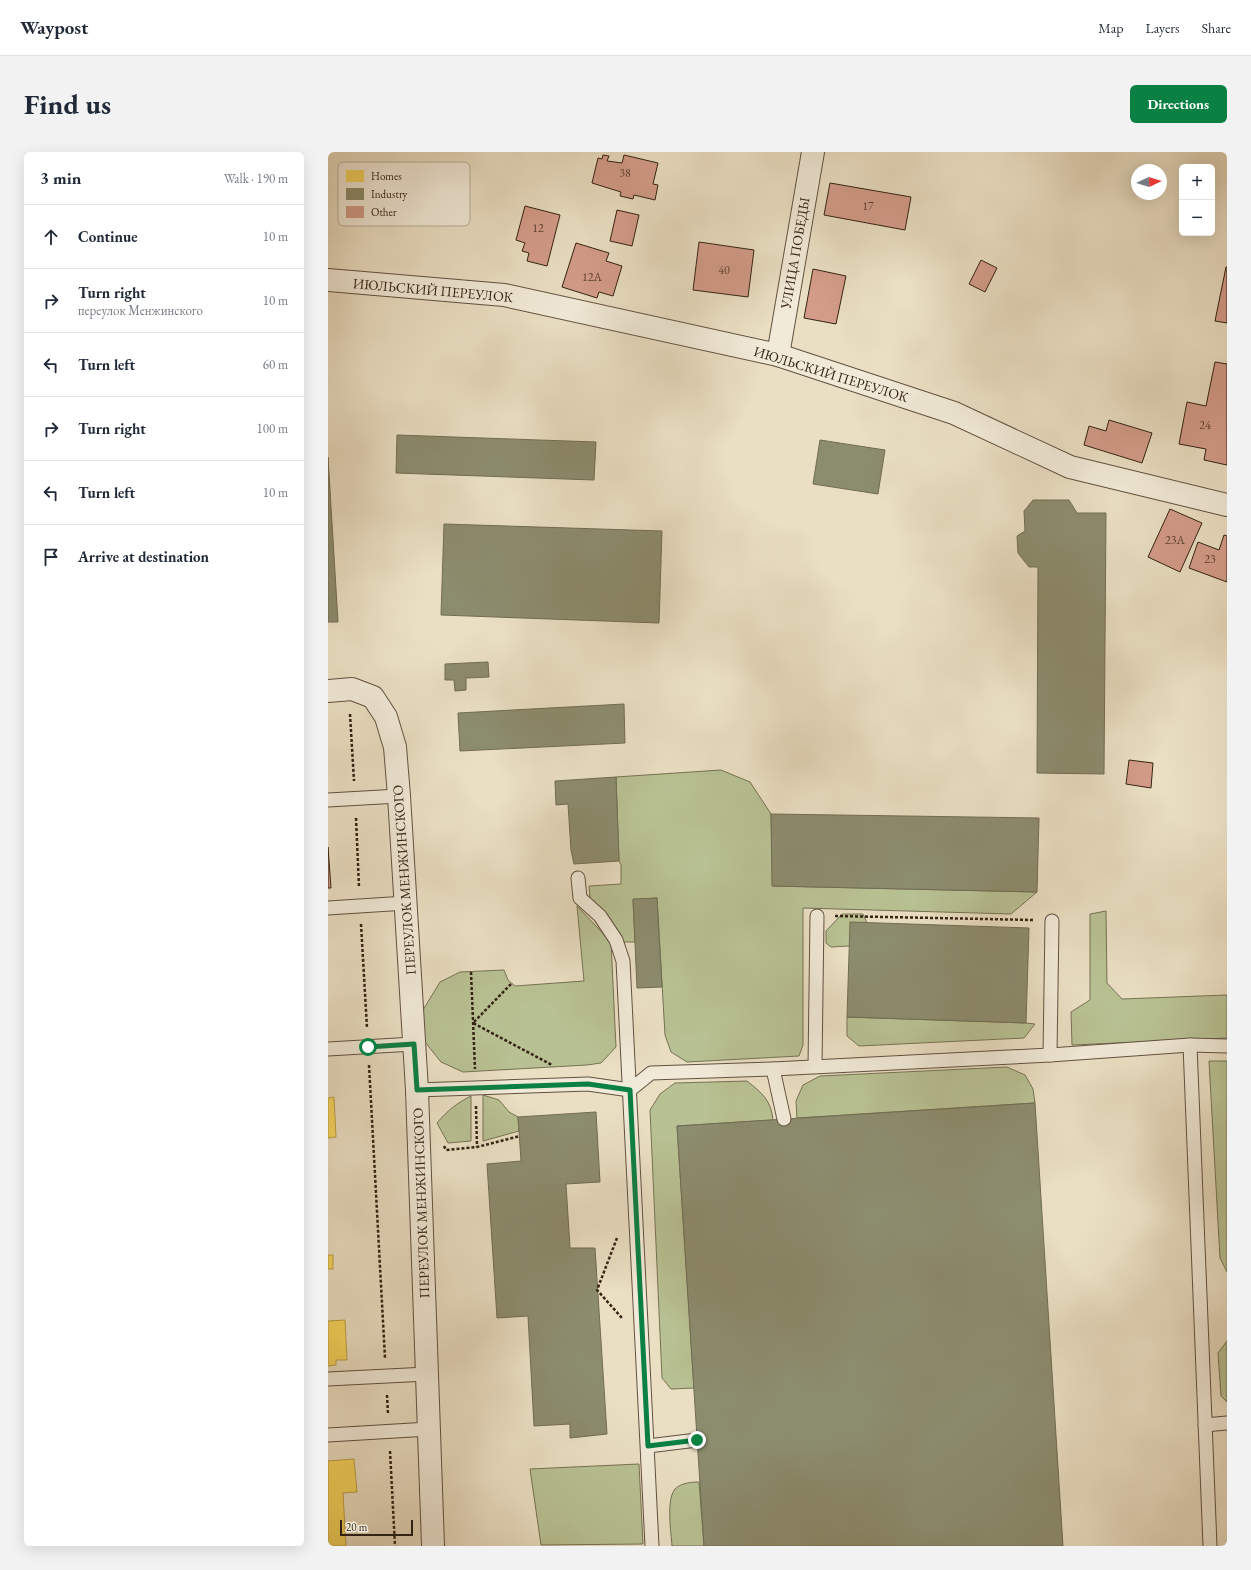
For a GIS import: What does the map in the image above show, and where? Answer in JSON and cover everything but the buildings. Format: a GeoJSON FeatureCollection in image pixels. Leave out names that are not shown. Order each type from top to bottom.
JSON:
{"type":"FeatureCollection","features":[{"type":"Feature","properties":{"kind":"street","name":"УЛИЦА ПОБЕДЫ"},"geometry":{"type":"LineString","coordinates":[[778,355],[813,152]]}},
{"type":"Feature","properties":{"kind":"street","name":"ИЮЛЬСКИЙ ПЕРЕУЛОК"},"geometry":{"type":"LineString","coordinates":[[328,280],[504,295],[778,355],[954,413],[1070,467],[1227,505]]}},
{"type":"Feature","properties":{"kind":"street","name":"ПЕРЕУЛОК МЕНЖИНСКОГО"},"geometry":{"type":"LineString","coordinates":[[328,691],[352,689],[373,697],[386,717],[395,747],[417,1090],[433,1546]]}},
{"type":"Feature","properties":{"kind":"lane"},"geometry":{"type":"LineString","coordinates":[[328,800],[399,796]]}},
{"type":"Feature","properties":{"kind":"lane"},"geometry":{"type":"LineString","coordinates":[[578,878],[580,898],[600,916],[616,940],[623,961],[652,1546]]}},
{"type":"Feature","properties":{"kind":"lane"},"geometry":{"type":"LineString","coordinates":[[328,908],[406,903]]}},
{"type":"Feature","properties":{"kind":"lane"},"geometry":{"type":"LineString","coordinates":[[815,1066],[817,916]]}},
{"type":"Feature","properties":{"kind":"lane"},"geometry":{"type":"LineString","coordinates":[[1050,1055],[1052,921]]}},
{"type":"Feature","properties":{"kind":"lane"},"geometry":{"type":"LineString","coordinates":[[328,1049],[414,1044]]}},
{"type":"Feature","properties":{"kind":"lane"},"geometry":{"type":"LineString","coordinates":[[1190,1045],[1210,1546]]}},
{"type":"Feature","properties":{"kind":"lane"},"geometry":{"type":"LineString","coordinates":[[417,1090],[588,1084],[630,1090],[651,1073],[773,1069],[1050,1055],[1190,1045],[1227,1046]]}},
{"type":"Feature","properties":{"kind":"lane"},"geometry":{"type":"LineString","coordinates":[[773,1069],[784,1119]]}},
{"type":"Feature","properties":{"kind":"lane"},"geometry":{"type":"LineString","coordinates":[[328,1379],[427,1374]]}},
{"type":"Feature","properties":{"kind":"lane"},"geometry":{"type":"LineString","coordinates":[[1205,1425],[1227,1423]]}},
{"type":"Feature","properties":{"kind":"lane"},"geometry":{"type":"LineString","coordinates":[[328,1435],[389,1430],[429,1429]]}},
{"type":"Feature","properties":{"kind":"lane"},"geometry":{"type":"LineString","coordinates":[[648,1446],[697,1440]]}},
{"type":"Feature","properties":{"kind":"path"},"geometry":{"type":"LineString","coordinates":[[350,711],[395,1546]]}},
{"type":"Feature","properties":{"kind":"path"},"geometry":{"type":"LineString","coordinates":[[817,916],[1052,921]]}},
{"type":"Feature","properties":{"kind":"path"},"geometry":{"type":"LineString","coordinates":[[471,972],[477,1147]]}},
{"type":"Feature","properties":{"kind":"path"},"geometry":{"type":"LineString","coordinates":[[473,1023],[511,984]]}},
{"type":"Feature","properties":{"kind":"path"},"geometry":{"type":"LineString","coordinates":[[473,1023],[554,1066]]}},
{"type":"Feature","properties":{"kind":"path"},"geometry":{"type":"LineString","coordinates":[[442,1143],[446,1150],[477,1147],[520,1136]]}},
{"type":"Feature","properties":{"kind":"green space"},"geometry":{"type":"Polygon","coordinates":[[[721,770],[750,782],[771,814],[773,886],[1037,892],[1011,914],[803,908],[803,1045],[799,1056],[687,1062],[671,1052],[665,1035],[657,898],[633,900],[635,942],[623,942],[608,918],[590,898],[589,886],[621,884],[616,777],[721,770]]]}},
{"type":"Feature","properties":{"kind":"green space"},"geometry":{"type":"Polygon","coordinates":[[[577,906],[611,942],[616,1047],[601,1063],[587,1065],[463,1072],[441,1062],[425,1042],[423,1010],[440,982],[460,972],[504,970],[508,980],[515,986],[584,981],[577,906]]]}},
{"type":"Feature","properties":{"kind":"green space"},"geometry":{"type":"Polygon","coordinates":[[[1106,911],[1107,983],[1122,999],[1227,995],[1227,1038],[1072,1045],[1071,1012],[1090,1000],[1090,914],[1106,911]]]}},
{"type":"Feature","properties":{"kind":"green space"},"geometry":{"type":"Polygon","coordinates":[[[842,914],[863,914],[867,923],[849,946],[831,947],[826,943],[826,931],[842,914]]]}},
{"type":"Feature","properties":{"kind":"green space"},"geometry":{"type":"Polygon","coordinates":[[[847,1017],[1035,1024],[1024,1038],[859,1046],[847,1036],[847,1017]]]}},
{"type":"Feature","properties":{"kind":"green space"},"geometry":{"type":"Polygon","coordinates":[[[1209,1061],[1227,1061],[1227,1272],[1220,1258],[1209,1061]]]}},
{"type":"Feature","properties":{"kind":"green space"},"geometry":{"type":"Polygon","coordinates":[[[1007,1067],[1025,1075],[1033,1089],[1035,1103],[797,1118],[796,1101],[803,1085],[820,1076],[1007,1067]]]}},
{"type":"Feature","properties":{"kind":"green space"},"geometry":{"type":"Polygon","coordinates":[[[747,1081],[757,1089],[768,1102],[773,1120],[677,1126],[694,1388],[671,1389],[662,1378],[650,1110],[660,1094],[675,1083],[747,1081]]]}},
{"type":"Feature","properties":{"kind":"green space"},"geometry":{"type":"Polygon","coordinates":[[[483,1095],[499,1100],[509,1112],[518,1117],[519,1131],[483,1141],[483,1095]]]}},
{"type":"Feature","properties":{"kind":"green space"},"geometry":{"type":"Polygon","coordinates":[[[471,1096],[471,1141],[448,1143],[437,1123],[452,1108],[471,1096]]]}},
{"type":"Feature","properties":{"kind":"green space"},"geometry":{"type":"Polygon","coordinates":[[[1227,1341],[1227,1402],[1221,1396],[1218,1353],[1227,1341]]]}},
{"type":"Feature","properties":{"kind":"green space"},"geometry":{"type":"Polygon","coordinates":[[[639,1464],[643,1544],[541,1545],[530,1469],[639,1464]]]}},
{"type":"Feature","properties":{"kind":"green space"},"geometry":{"type":"Polygon","coordinates":[[[699,1482],[704,1546],[672,1546],[670,1508],[672,1494],[680,1485],[699,1482]]]}},
{"type":"Feature","properties":{"kind":"route"},"geometry":{"type":"LineString","coordinates":[[368,1047],[414,1044],[417,1090],[588,1084],[630,1090],[648,1446],[697,1440]]}}]}
